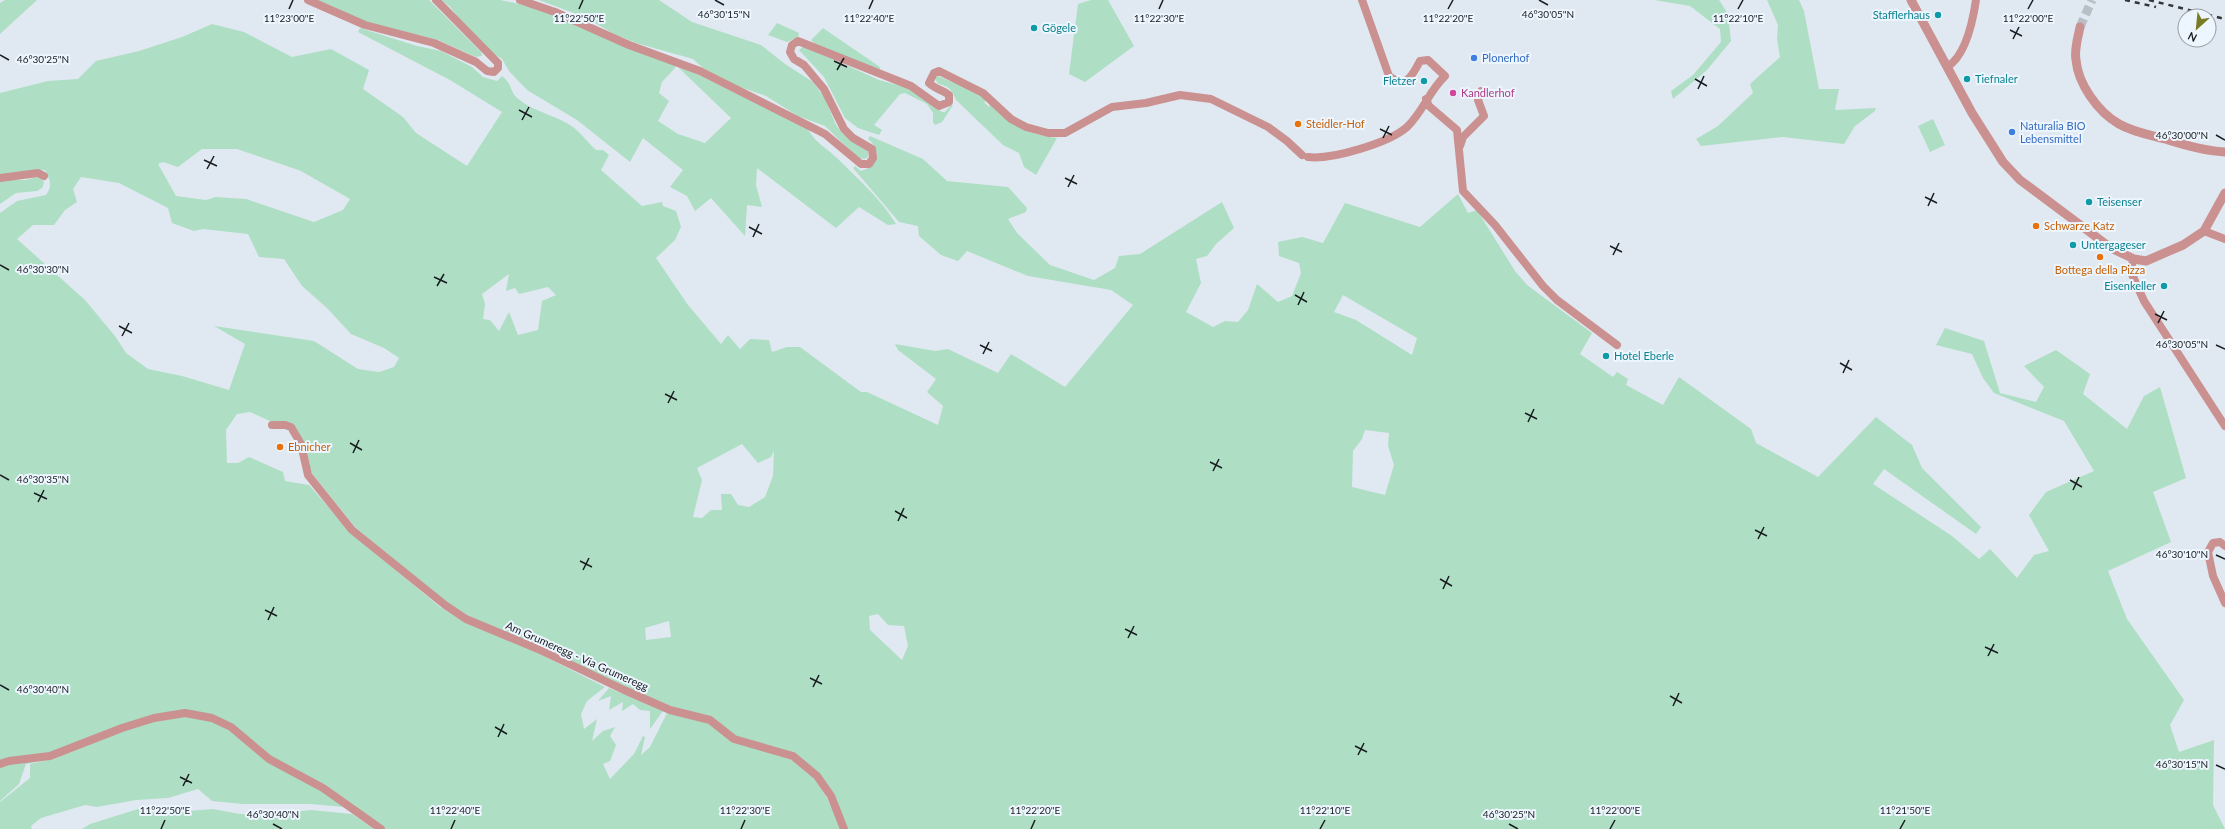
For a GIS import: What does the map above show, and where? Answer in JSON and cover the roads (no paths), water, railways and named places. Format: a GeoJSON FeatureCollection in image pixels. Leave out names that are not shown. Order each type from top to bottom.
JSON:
{"type":"FeatureCollection","features":[{"type":"Feature","properties":{"kind":"street"},"geometry":{"type":"LineString","coordinates":[[308,0],[365,25],[434,43],[476,62],[487,71],[494,72],[498,68],[498,63],[436,0]]}},
{"type":"Feature","properties":{"kind":"street"},"geometry":{"type":"LineString","coordinates":[[520,0],[555,12],[629,45],[700,71],[825,134],[861,164],[869,164],[873,158],[872,149],[853,138],[844,129],[824,89],[804,65],[794,59],[790,52],[792,45],[798,41],[911,86],[939,106],[949,102],[949,95],[944,91],[934,88],[929,83],[934,73],[939,71],[983,93],[1003,113],[1026,127],[1055,134],[1064,133],[1112,107],[1146,103],[1180,95],[1211,99],[1268,127],[1305,156],[1322,158],[1378,143],[1393,137],[1406,127],[1414,118],[1434,87],[1445,76],[1428,60],[1420,61],[1410,79],[1402,82],[1396,82],[1389,76],[1362,0]]}},
{"type":"Feature","properties":{"kind":"street"},"geometry":{"type":"LineString","coordinates":[[1911,0],[1972,113],[2003,162],[2020,180],[2099,240],[2134,259],[2140,261],[2153,259],[2193,240],[2204,231],[2225,193]]}},
{"type":"Feature","properties":{"kind":"street"},"geometry":{"type":"LineString","coordinates":[[1948,67],[1952,64],[1960,52],[1972,26],[1976,0]]}},
{"type":"Feature","properties":{"kind":"street"},"geometry":{"type":"LineString","coordinates":[[2080,27],[2076,46],[2076,61],[2087,91],[2110,117],[2120,124],[2142,132],[2198,148],[2225,152]]}},
{"type":"Feature","properties":{"kind":"street"},"geometry":{"type":"LineString","coordinates":[[1459,148],[1465,134],[1484,118],[1478,100],[1481,91]]}},
{"type":"Feature","properties":{"kind":"street"},"geometry":{"type":"LineString","coordinates":[[1426,99],[1429,106],[1457,130],[1463,191],[1543,286],[1557,300],[1617,345]]}},
{"type":"Feature","properties":{"kind":"street"},"geometry":{"type":"LineString","coordinates":[[0,178],[38,173],[44,176]]}},
{"type":"Feature","properties":{"kind":"street"},"geometry":{"type":"LineString","coordinates":[[2204,231],[2225,239]]}},
{"type":"Feature","properties":{"kind":"street"},"geometry":{"type":"LineString","coordinates":[[2134,259],[2130,270],[2144,301],[2225,426]]}},
{"type":"Feature","properties":{"kind":"street","name":"Am Grumeregg - Via Grumeregg"},"geometry":{"type":"LineString","coordinates":[[272,425],[285,425],[291,427],[301,444],[308,475],[352,530],[445,605],[466,618],[538,649],[670,710],[710,720],[734,739],[793,756],[817,776],[827,791],[844,829]]}},
{"type":"Feature","properties":{"kind":"street"},"geometry":{"type":"LineString","coordinates":[[2225,546],[2220,542],[2213,544],[2208,552],[2213,576],[2225,603]]}},
{"type":"Feature","properties":{"kind":"street"},"geometry":{"type":"LineString","coordinates":[[0,764],[9,761],[50,756],[122,728],[154,718],[184,713],[212,718],[231,728],[269,759],[323,788],[380,829]]}},
{"type":"Feature","properties":{"kind":"tunnel"},"geometry":{"type":"LineString","coordinates":[[2080,27],[2092,0]]}},
{"type":"Feature","properties":{"kind":"railway"},"geometry":{"type":"LineString","coordinates":[[2125,0],[2156,7]]}},
{"type":"Feature","properties":{"kind":"railway"},"geometry":{"type":"LineString","coordinates":[[2149,0],[2225,19]]}},
{"type":"Feature","properties":{"kind":"place","name":"Stafflerhaus"},"geometry":{"type":"Point","coordinates":[1938,15]}},
{"type":"Feature","properties":{"kind":"place","name":"Gögele"},"geometry":{"type":"Point","coordinates":[1034,28]}},
{"type":"Feature","properties":{"kind":"place","name":"Plonerhof"},"geometry":{"type":"Point","coordinates":[1474,58]}},
{"type":"Feature","properties":{"kind":"place","name":"Tiefnaler"},"geometry":{"type":"Point","coordinates":[1967,79]}},
{"type":"Feature","properties":{"kind":"place","name":"Fletzer"},"geometry":{"type":"Point","coordinates":[1424,81]}},
{"type":"Feature","properties":{"kind":"place","name":"Kandlerhof"},"geometry":{"type":"Point","coordinates":[1453,93]}},
{"type":"Feature","properties":{"kind":"place","name":"Steidler-Hof"},"geometry":{"type":"Point","coordinates":[1298,124]}},
{"type":"Feature","properties":{"kind":"place","name":"Naturalia BIO Lebensmittel"},"geometry":{"type":"Point","coordinates":[2012,132]}},
{"type":"Feature","properties":{"kind":"place","name":"Teisenser"},"geometry":{"type":"Point","coordinates":[2089,202]}},
{"type":"Feature","properties":{"kind":"place","name":"Schwarze Katz"},"geometry":{"type":"Point","coordinates":[2036,226]}},
{"type":"Feature","properties":{"kind":"place","name":"Untergageser"},"geometry":{"type":"Point","coordinates":[2073,245]}},
{"type":"Feature","properties":{"kind":"place","name":"Bottega della Pizza"},"geometry":{"type":"Point","coordinates":[2100,257]}},
{"type":"Feature","properties":{"kind":"place","name":"Eisenkeller"},"geometry":{"type":"Point","coordinates":[2164,286]}},
{"type":"Feature","properties":{"kind":"place","name":"Hotel Eberle"},"geometry":{"type":"Point","coordinates":[1606,356]}},
{"type":"Feature","properties":{"kind":"place","name":"Ebnicher"},"geometry":{"type":"Point","coordinates":[280,447]}}]}
